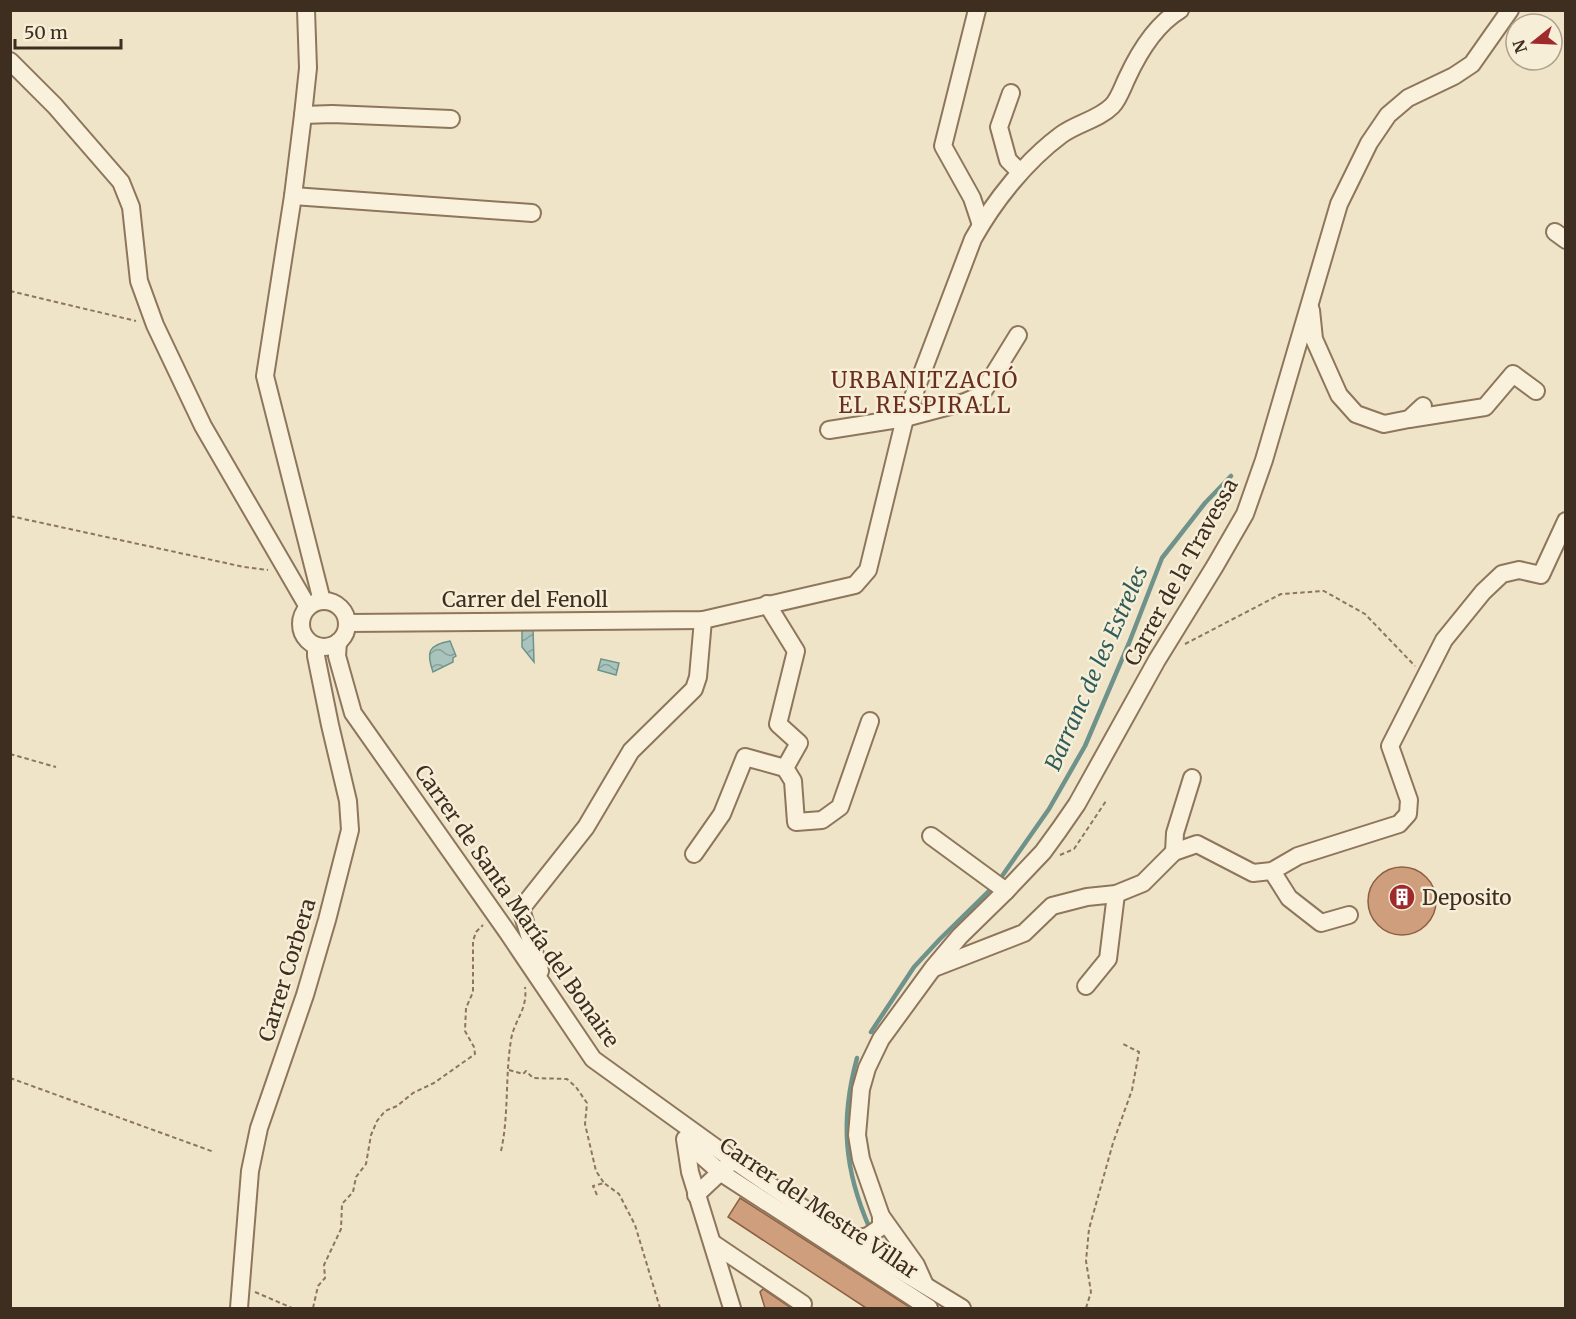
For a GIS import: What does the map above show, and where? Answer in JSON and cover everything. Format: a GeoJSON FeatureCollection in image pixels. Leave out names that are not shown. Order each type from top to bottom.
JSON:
{"type":"FeatureCollection","features":[{"type":"Feature","properties":{"kind":"street"},"geometry":{"type":"LineString","coordinates":[[306,10],[308,68],[303,115],[265,376],[315,604]]}},
{"type":"Feature","properties":{"kind":"street"},"geometry":{"type":"LineString","coordinates":[[977,10],[943,147],[972,198],[981,225]]}},
{"type":"Feature","properties":{"kind":"street","name":"Carrer del Fenoll"},"geometry":{"type":"LineString","coordinates":[[347,623],[703,620],[855,585],[868,570],[905,418],[973,239],[1020,172],[1059,136],[1101,115],[1114,104],[1134,62],[1153,34],[1170,16],[1180,10]]}},
{"type":"Feature","properties":{"kind":"street","name":"Carrer de la Travessa"},"geometry":{"type":"LineString","coordinates":[[884,1260],[881,1222],[861,1159],[857,1135],[861,1089],[867,1068],[881,1039],[933,968],[960,936],[1043,852],[1077,804],[1157,660],[1245,514],[1264,460],[1339,204],[1369,142],[1388,115],[1408,98],[1454,76],[1472,64],[1510,10]]}},
{"type":"Feature","properties":{"kind":"street"},"geometry":{"type":"LineString","coordinates":[[10,61],[55,106],[121,183],[131,207],[139,280],[155,325],[203,426],[288,573],[315,604]]}},
{"type":"Feature","properties":{"kind":"street"},"geometry":{"type":"LineString","coordinates":[[1011,93],[999,127],[1008,160],[1020,172]]}},
{"type":"Feature","properties":{"kind":"street"},"geometry":{"type":"LineString","coordinates":[[303,115],[451,119]]}},
{"type":"Feature","properties":{"kind":"street"},"geometry":{"type":"LineString","coordinates":[[293,195],[532,213]]}},
{"type":"Feature","properties":{"kind":"street"},"geometry":{"type":"LineString","coordinates":[[1310,303],[1314,339],[1339,395],[1356,414],[1384,424],[1485,407],[1513,374],[1536,391]]}},
{"type":"Feature","properties":{"kind":"street"},"geometry":{"type":"LineString","coordinates":[[829,430],[905,418],[965,402],[981,395],[1018,335]]}},
{"type":"Feature","properties":{"kind":"street"},"geometry":{"type":"LineString","coordinates":[[1409,419],[1423,406]]}},
{"type":"Feature","properties":{"kind":"street"},"geometry":{"type":"LineString","coordinates":[[933,968],[1024,933],[1052,906],[1087,897],[1116,894],[1143,883],[1174,852],[1197,844],[1253,873],[1272,871],[1298,856],[1399,824],[1408,814],[1409,800],[1390,746],[1444,640],[1482,592],[1502,574],[1519,570],[1541,575],[1566,520]]}},
{"type":"Feature","properties":{"kind":"street"},"geometry":{"type":"LineString","coordinates":[[315,604],[336,605],[345,615],[347,623],[343,636],[332,646],[316,646],[305,637],[302,631],[302,616],[315,604]]}},
{"type":"Feature","properties":{"kind":"street"},"geometry":{"type":"LineString","coordinates":[[767,604],[796,651],[778,724],[799,743],[785,768]]}},
{"type":"Feature","properties":{"kind":"street"},"geometry":{"type":"LineString","coordinates":[[546,991],[521,909],[586,827],[631,751],[694,689],[698,677],[703,620]]}},
{"type":"Feature","properties":{"kind":"street","name":"Carrer de Santa María del Bonaire"},"geometry":{"type":"LineString","coordinates":[[338,642],[337,656],[352,713],[530,964],[593,1059],[733,1160],[850,1240],[962,1308]]}},
{"type":"Feature","properties":{"kind":"street","name":"Carrer Corbera"},"geometry":{"type":"LineString","coordinates":[[239,1308],[250,1171],[259,1128],[305,995],[350,830],[348,801],[330,725],[316,646]]}},
{"type":"Feature","properties":{"kind":"street"},"geometry":{"type":"LineString","coordinates":[[694,854],[722,814],[745,757],[785,768],[793,781],[796,822],[822,820],[840,807],[870,720]]}},
{"type":"Feature","properties":{"kind":"street"},"geometry":{"type":"LineString","coordinates":[[1174,852],[1174,833],[1192,778]]}},
{"type":"Feature","properties":{"kind":"street"},"geometry":{"type":"LineString","coordinates":[[931,836],[1006,891]]}},
{"type":"Feature","properties":{"kind":"street"},"geometry":{"type":"LineString","coordinates":[[1272,871],[1289,898],[1321,923],[1349,915]]}},
{"type":"Feature","properties":{"kind":"street"},"geometry":{"type":"LineString","coordinates":[[1086,986],[1108,959],[1116,894]]}},
{"type":"Feature","properties":{"kind":"street"},"geometry":{"type":"LineString","coordinates":[[682,1124],[696,1195],[714,1244],[732,1308]]}},
{"type":"Feature","properties":{"kind":"street","name":"Carrer del Mestre Villar"},"geometry":{"type":"LineString","coordinates":[[686,1142],[720,1172],[929,1308]]}},
{"type":"Feature","properties":{"kind":"street"},"geometry":{"type":"LineString","coordinates":[[696,1195],[733,1160]]}},
{"type":"Feature","properties":{"kind":"street"},"geometry":{"type":"LineString","coordinates":[[850,1240],[868,1236],[881,1222]]}},
{"type":"Feature","properties":{"kind":"street","name":"Carrer de la Travessa"},"geometry":{"type":"LineString","coordinates":[[881,1222],[916,1265],[925,1285]]}},
{"type":"Feature","properties":{"kind":"street"},"geometry":{"type":"LineString","coordinates":[[884,1260],[897,1240]]}},
{"type":"Feature","properties":{"kind":"street"},"geometry":{"type":"LineString","coordinates":[[714,1244],[805,1307]]}},
{"type":"Feature","properties":{"kind":"path"},"geometry":{"type":"LineString","coordinates":[[10,291],[155,325]]}},
{"type":"Feature","properties":{"kind":"path"},"geometry":{"type":"LineString","coordinates":[[10,516],[244,567],[288,573]]}},
{"type":"Feature","properties":{"kind":"path"},"geometry":{"type":"LineString","coordinates":[[1186,644],[1281,594],[1324,591],[1365,614],[1425,676]]}},
{"type":"Feature","properties":{"kind":"path"},"geometry":{"type":"LineString","coordinates":[[10,754],[56,767]]}},
{"type":"Feature","properties":{"kind":"path"},"geometry":{"type":"LineString","coordinates":[[1043,852],[1043,854],[1058,856],[1074,849],[1106,801]]}},
{"type":"Feature","properties":{"kind":"path"},"geometry":{"type":"LineString","coordinates":[[313,1308],[318,1286],[325,1278],[324,1265],[341,1229],[342,1204],[353,1192],[356,1177],[366,1164],[369,1140],[377,1121],[385,1111],[441,1079],[475,1054],[474,1047],[465,1031],[466,1008],[473,992],[473,941],[476,932],[492,910]]}},
{"type":"Feature","properties":{"kind":"path"},"geometry":{"type":"LineString","coordinates":[[501,1151],[511,1039],[525,1006],[525,981],[530,964]]}},
{"type":"Feature","properties":{"kind":"path"},"geometry":{"type":"LineString","coordinates":[[1086,1308],[1091,1292],[1086,1261],[1089,1229],[1113,1143],[1132,1090],[1139,1052],[1120,1043]]}},
{"type":"Feature","properties":{"kind":"path"},"geometry":{"type":"LineString","coordinates":[[509,1070],[523,1074],[526,1071],[533,1078],[542,1080],[567,1079],[587,1103],[585,1124],[596,1171],[604,1183],[619,1194],[635,1225],[660,1308]]}},
{"type":"Feature","properties":{"kind":"path"},"geometry":{"type":"LineString","coordinates":[[10,1078],[214,1152]]}},
{"type":"Feature","properties":{"kind":"path"},"geometry":{"type":"LineString","coordinates":[[597,1195],[594,1186],[604,1183]]}},
{"type":"Feature","properties":{"kind":"path"},"geometry":{"type":"LineString","coordinates":[[242,1286],[292,1308]]}},
{"type":"Feature","properties":{"kind":"water"},"geometry":{"type":"Polygon","coordinates":[[[522,628],[533,628],[534,662],[522,647],[522,628]]]}},
{"type":"Feature","properties":{"kind":"water"},"geometry":{"type":"Polygon","coordinates":[[[450,641],[456,656],[453,662],[433,672],[430,659],[431,650],[437,645],[450,641]]]}},
{"type":"Feature","properties":{"kind":"water"},"geometry":{"type":"Polygon","coordinates":[[[601,659],[619,663],[616,675],[598,670],[601,659]]]}},
{"type":"Feature","properties":{"kind":"building","name":"Deposito"},"geometry":{"type":"Polygon","coordinates":[[[1402,867],[1415,869],[1426,877],[1434,888],[1436,901],[1434,914],[1426,925],[1415,933],[1402,935],[1389,933],[1378,925],[1370,914],[1368,901],[1370,888],[1378,877],[1389,869],[1402,867]]]}},
{"type":"Feature","properties":{"kind":"building"},"geometry":{"type":"Polygon","coordinates":[[[740,1198],[911,1308],[866,1308],[728,1217],[740,1198]]]}},
{"type":"Feature","properties":{"kind":"building"},"geometry":{"type":"Polygon","coordinates":[[[763,1289],[791,1308],[765,1308],[760,1292],[763,1289]]]}},
{"type":"Feature","properties":{"kind":"waterway","name":"Barranc de les Estreles"},"geometry":{"type":"LineString","coordinates":[[1000,879],[1049,809],[1085,746],[1162,558],[1205,503],[1231,476]]}},
{"type":"Feature","properties":{"kind":"waterway","name":"Barranc de les Estreles"},"geometry":{"type":"LineString","coordinates":[[871,1032],[914,967],[993,887]]}},
{"type":"Feature","properties":{"kind":"waterway","name":"Barranc de les Estreles"},"geometry":{"type":"LineString","coordinates":[[857,1058],[848,1103],[847,1145],[855,1186],[870,1229]]}},
{"type":"Feature","properties":{"kind":"place","name":"Deposito"},"geometry":{"type":"Point","coordinates":[1402,897]}},
{"type":"Feature","properties":{"kind":"district","name":"URBANITZACIÓ EL RESPIRALL"},"geometry":{"type":"Point","coordinates":[925,392]}}]}
